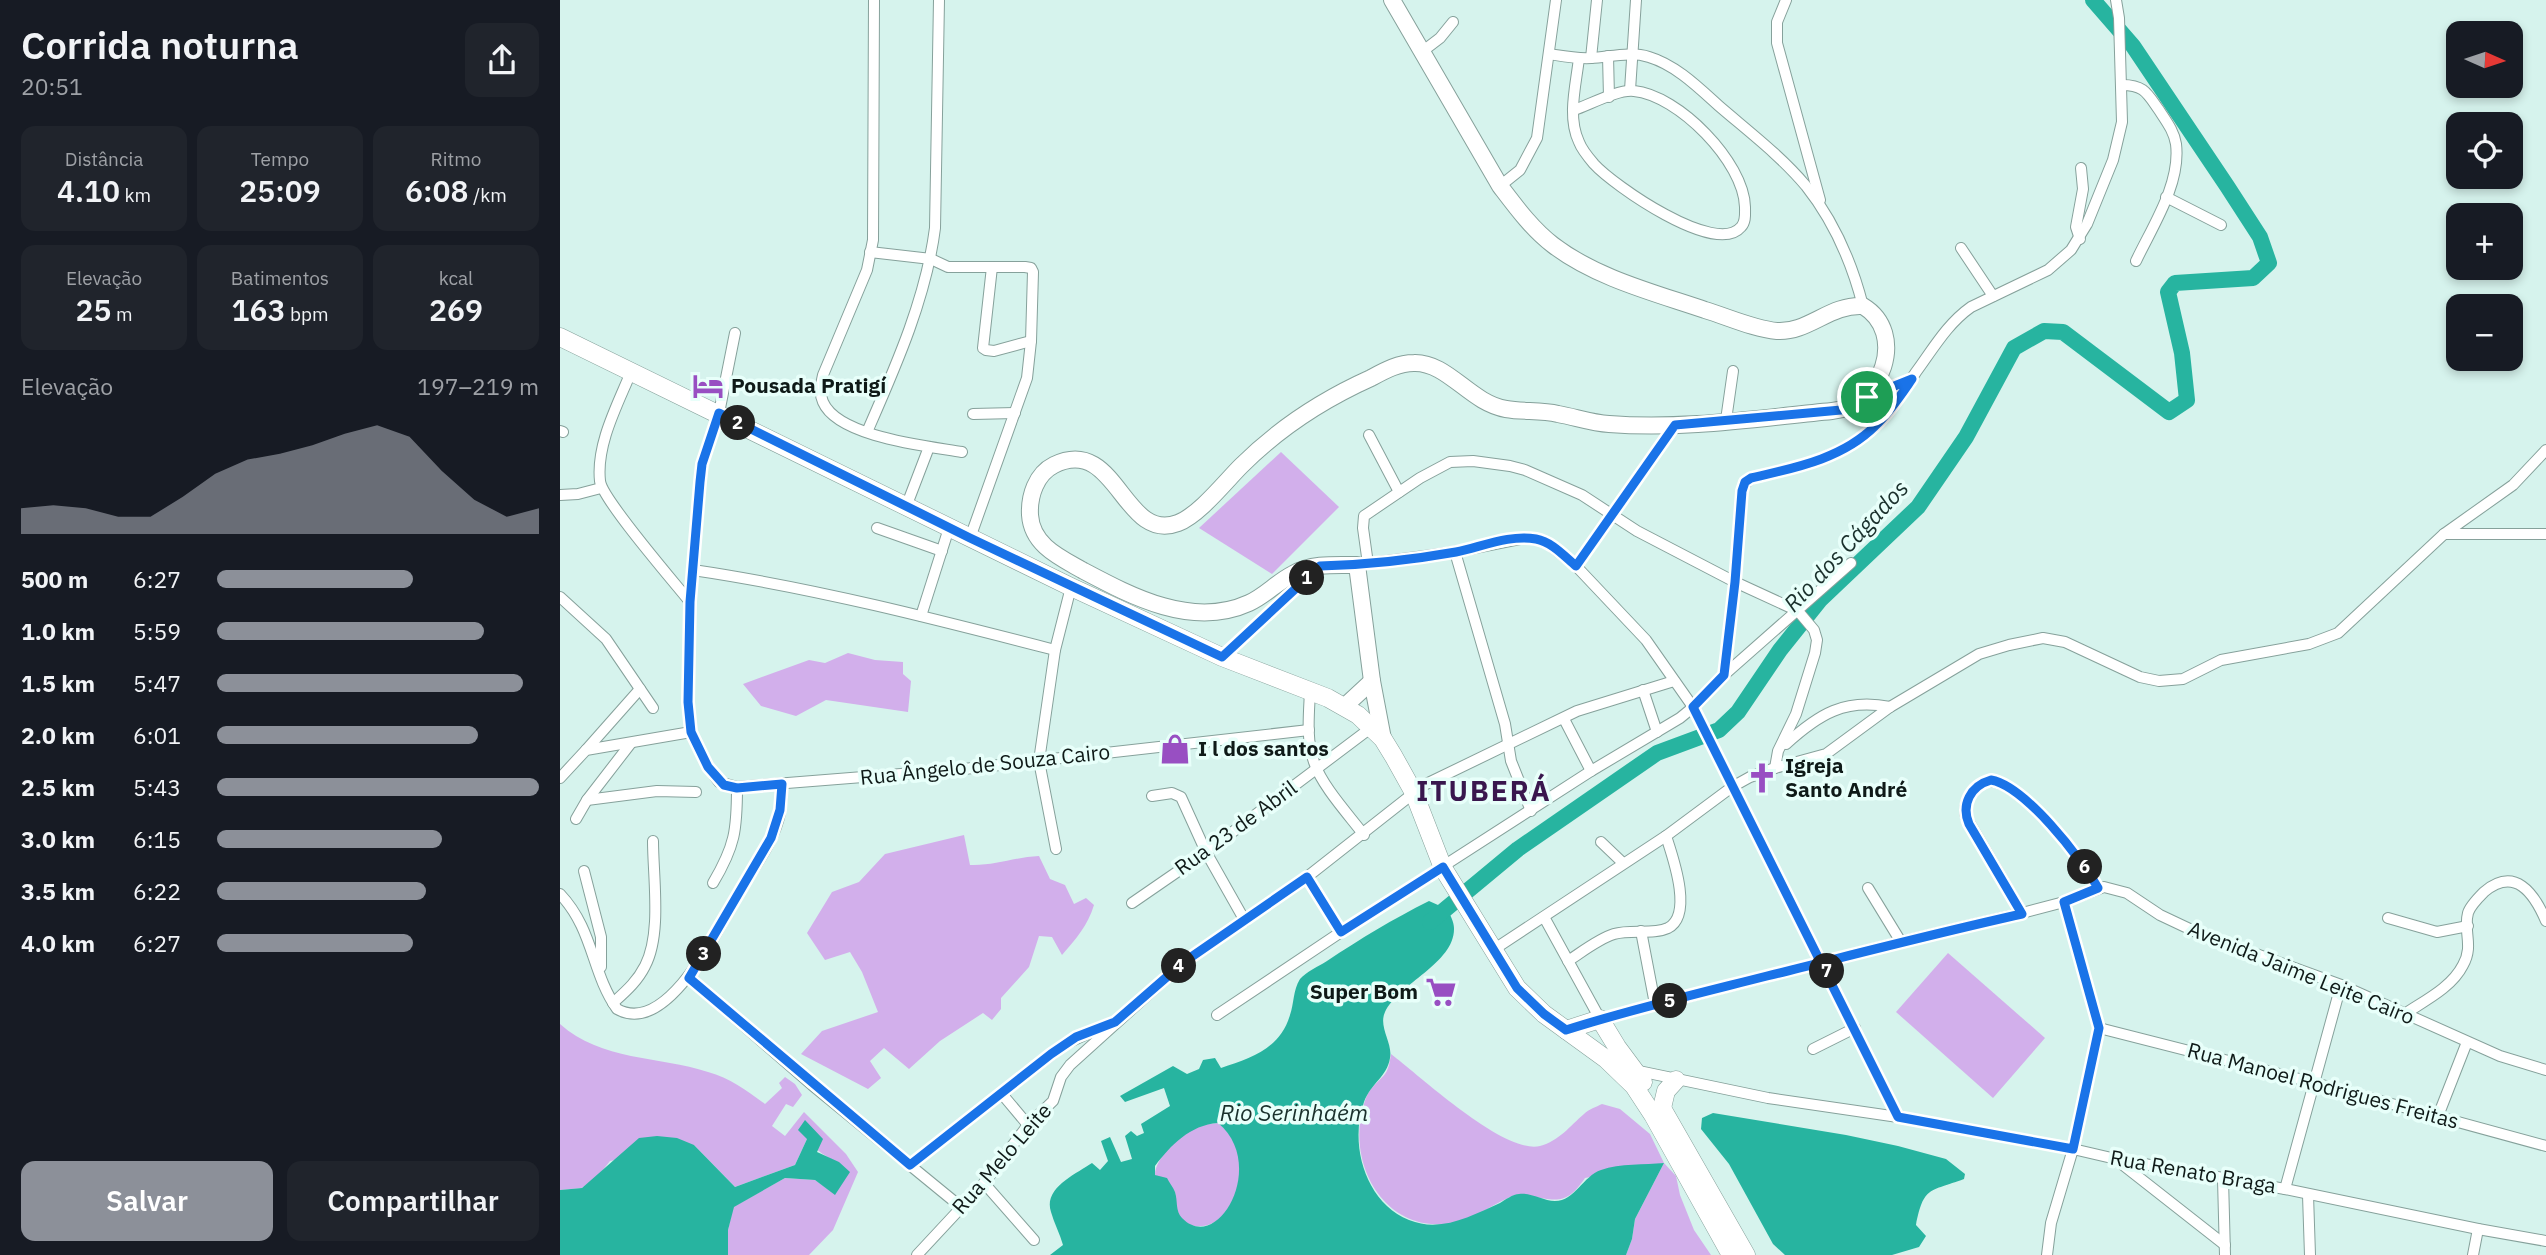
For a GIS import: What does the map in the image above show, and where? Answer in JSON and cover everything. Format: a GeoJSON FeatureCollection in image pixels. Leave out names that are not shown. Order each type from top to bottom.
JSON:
{"type":"FeatureCollection","features":[{"type":"Feature","properties":{"kind":"main road"},"geometry":{"type":"LineString","coordinates":[[1378,733],[1362,564],[1320,566],[1294,573],[1256,600],[1235,608],[1206,612],[1159,606],[1125,593],[1049,550],[1034,532],[1031,520],[1033,491],[1039,478],[1056,464],[1076,459],[1085,461],[1103,471],[1140,516],[1159,525],[1179,523],[1297,418],[1358,383],[1391,368],[1414,362],[1438,369],[1481,401],[1494,406],[1609,424],[1675,425],[1841,410],[1867,397],[1881,374],[1886,346],[1876,315],[1863,306],[1839,308],[1797,328],[1776,331],[1608,276],[1555,246],[1521,214],[1500,186],[1392,0]]}},
{"type":"Feature","properties":{"kind":"main road"},"geometry":{"type":"LineString","coordinates":[[560,337],[1071,587],[1222,657],[1345,706],[1378,733],[1414,793],[1445,870],[1517,988],[1530,1002],[1606,1059],[1634,1086],[1731,1255]]}},
{"type":"Feature","properties":{"kind":"main road"},"geometry":{"type":"LineString","coordinates":[[1345,706],[1372,681]]}},
{"type":"Feature","properties":{"kind":"main road"},"geometry":{"type":"LineString","coordinates":[[1566,1030],[1600,1019],[1662,1108],[1746,1255]]}},
{"type":"Feature","properties":{"kind":"main road"},"geometry":{"type":"LineString","coordinates":[[1662,1108],[1666,1091],[1676,1080]]}},
{"type":"Feature","properties":{"kind":"street"},"geometry":{"type":"LineString","coordinates":[[874,0],[873,240],[867,270],[823,375],[820,394],[826,408],[851,426],[929,447],[962,452]]}},
{"type":"Feature","properties":{"kind":"street"},"geometry":{"type":"LineString","coordinates":[[867,432],[895,367],[931,259],[935,228],[939,0]]}},
{"type":"Feature","properties":{"kind":"street"},"geometry":{"type":"LineString","coordinates":[[1500,186],[1520,170],[1537,138],[1556,0]]}},
{"type":"Feature","properties":{"kind":"street"},"geometry":{"type":"LineString","coordinates":[[1574,110],[1630,90],[1645,93],[1675,110],[1720,147],[1727,158],[1744,198],[1745,219],[1741,228],[1729,234],[1706,232],[1667,216],[1595,166],[1587,156],[1576,135],[1574,110],[1597,0]]}},
{"type":"Feature","properties":{"kind":"street"},"geometry":{"type":"LineString","coordinates":[[1630,90],[1636,0]]}},
{"type":"Feature","properties":{"kind":"street"},"geometry":{"type":"LineString","coordinates":[[1786,0],[1777,22],[1777,43],[1822,208]]}},
{"type":"Feature","properties":{"kind":"street"},"geometry":{"type":"LineString","coordinates":[[1724,675],[1745,482],[1751,478],[1805,466],[1852,443],[1875,426],[1952,323],[1971,307],[2048,270],[2062,260],[2080,239],[2106,179],[2122,122],[2119,18],[2116,0]]}},
{"type":"Feature","properties":{"kind":"street"},"geometry":{"type":"LineString","coordinates":[[1423,51],[1440,38],[1453,22]]}},
{"type":"Feature","properties":{"kind":"street"},"geometry":{"type":"LineString","coordinates":[[1549,54],[1585,58],[1631,54],[1656,60],[1699,89],[1805,184],[1822,208],[1849,263],[1863,306]]}},
{"type":"Feature","properties":{"kind":"street"},"geometry":{"type":"LineString","coordinates":[[1608,56],[1609,97]]}},
{"type":"Feature","properties":{"kind":"street"},"geometry":{"type":"LineString","coordinates":[[2122,85],[2141,87],[2172,131],[2176,156],[2166,197],[2136,261]]}},
{"type":"Feature","properties":{"kind":"street"},"geometry":{"type":"LineString","coordinates":[[2080,239],[2077,227],[2083,189],[2081,168]]}},
{"type":"Feature","properties":{"kind":"street"},"geometry":{"type":"LineString","coordinates":[[2166,197],[2221,225]]}},
{"type":"Feature","properties":{"kind":"street"},"geometry":{"type":"LineString","coordinates":[[1961,248],[1993,296]]}},
{"type":"Feature","properties":{"kind":"street"},"geometry":{"type":"LineString","coordinates":[[870,251],[931,259],[948,267],[1028,267],[1032,270],[1031,341],[1027,378],[970,538]]}},
{"type":"Feature","properties":{"kind":"street"},"geometry":{"type":"LineString","coordinates":[[992,267],[984,348],[994,351],[1031,341]]}},
{"type":"Feature","properties":{"kind":"street"},"geometry":{"type":"LineString","coordinates":[[713,883],[732,846],[737,817],[737,788],[724,785],[715,777],[691,732],[688,702],[690,602],[702,464],[719,413],[736,333]]}},
{"type":"Feature","properties":{"kind":"street"},"geometry":{"type":"LineString","coordinates":[[1726,421],[1733,371]]}},
{"type":"Feature","properties":{"kind":"street"},"geometry":{"type":"LineString","coordinates":[[631,372],[609,428],[600,470],[601,488],[690,602]]}},
{"type":"Feature","properties":{"kind":"street"},"geometry":{"type":"LineString","coordinates":[[1867,397],[1912,379]]}},
{"type":"Feature","properties":{"kind":"street"},"geometry":{"type":"LineString","coordinates":[[973,414],[1015,413]]}},
{"type":"Feature","properties":{"kind":"street"},"geometry":{"type":"LineString","coordinates":[[1576,566],[1675,425]]}},
{"type":"Feature","properties":{"kind":"street"},"geometry":{"type":"LineString","coordinates":[[1369,435],[1399,492]]}},
{"type":"Feature","properties":{"kind":"street"},"geometry":{"type":"LineString","coordinates":[[906,507],[929,447]]}},
{"type":"Feature","properties":{"kind":"street"},"geometry":{"type":"LineString","coordinates":[[1489,943],[1544,917],[1666,836],[1730,784],[1826,754],[1890,707],[1979,654],[2043,638],[2065,642],[2140,677],[2159,681],[2183,679],[2221,660],[2309,644],[2338,634],[2444,534],[2513,485],[2546,450]]}},
{"type":"Feature","properties":{"kind":"street"},"geometry":{"type":"LineString","coordinates":[[1775,768],[1778,751],[1808,682],[1817,640],[1814,630],[1799,612],[1637,531],[1581,495],[1525,470],[1473,460],[1450,462],[1364,516],[1362,564],[1455,552],[1513,540],[1534,538],[1549,544],[1576,566],[1646,640],[1700,718],[1730,784],[1823,962],[1898,1117]]}},
{"type":"Feature","properties":{"kind":"street"},"geometry":{"type":"LineString","coordinates":[[560,495],[601,488]]}},
{"type":"Feature","properties":{"kind":"street"},"geometry":{"type":"LineString","coordinates":[[877,528],[942,551]]}},
{"type":"Feature","properties":{"kind":"street"},"geometry":{"type":"LineString","coordinates":[[921,616],[949,528]]}},
{"type":"Feature","properties":{"kind":"street"},"geometry":{"type":"LineString","coordinates":[[2444,534],[2546,534]]}},
{"type":"Feature","properties":{"kind":"street"},"geometry":{"type":"LineString","coordinates":[[1455,552],[1505,724],[1513,769],[1531,810]]}},
{"type":"Feature","properties":{"kind":"street"},"geometry":{"type":"LineString","coordinates":[[1217,1015],[1341,932],[1445,870],[1531,810],[1693,707],[1724,675],[1799,612],[1851,563]]}},
{"type":"Feature","properties":{"kind":"street"},"geometry":{"type":"LineString","coordinates":[[1222,657],[1320,566]]}},
{"type":"Feature","properties":{"kind":"street"},"geometry":{"type":"LineString","coordinates":[[693,570],[797,588],[1055,650]]}},
{"type":"Feature","properties":{"kind":"street"},"geometry":{"type":"LineString","coordinates":[[1056,849],[1039,761],[1055,650],[1071,587]]}},
{"type":"Feature","properties":{"kind":"street"},"geometry":{"type":"LineString","coordinates":[[560,597],[606,639],[653,708]]}},
{"type":"Feature","properties":{"kind":"street","name":"Rua Melo Leite"},"geometry":{"type":"LineString","coordinates":[[917,1255],[984,1183],[1028,1125],[1053,1101],[1064,1072],[1115,1022],[1184,962],[1307,877],[1364,835],[1414,793],[1454,769],[1601,702],[1674,681]]}},
{"type":"Feature","properties":{"kind":"street"},"geometry":{"type":"LineString","coordinates":[[560,778],[640,689]]}},
{"type":"Feature","properties":{"kind":"street"},"geometry":{"type":"LineString","coordinates":[[1643,690],[1657,732]]}},
{"type":"Feature","properties":{"kind":"street"},"geometry":{"type":"LineString","coordinates":[[1310,691],[1309,730],[1312,760],[1364,835]]}},
{"type":"Feature","properties":{"kind":"street"},"geometry":{"type":"LineString","coordinates":[[1778,751],[1800,731],[1840,707],[1859,704],[1890,707]]}},
{"type":"Feature","properties":{"kind":"street"},"geometry":{"type":"LineString","coordinates":[[1564,719],[1591,771]]}},
{"type":"Feature","properties":{"kind":"street","name":"Rua Ângelo de Souza Cairo"},"geometry":{"type":"LineString","coordinates":[[737,788],[1039,761],[1309,730]]}},
{"type":"Feature","properties":{"kind":"street"},"geometry":{"type":"LineString","coordinates":[[586,750],[691,732]]}},
{"type":"Feature","properties":{"kind":"street","name":"Rua 23 de Abril"},"geometry":{"type":"LineString","coordinates":[[1132,903],[1206,852],[1316,769],[1378,733]]}},
{"type":"Feature","properties":{"kind":"street"},"geometry":{"type":"LineString","coordinates":[[576,819],[587,800],[631,743]]}},
{"type":"Feature","properties":{"kind":"street"},"geometry":{"type":"LineString","coordinates":[[1544,917],[1600,1019],[2022,914],[2064,902],[2098,888],[2082,862],[2032,807],[2007,785],[1987,781],[1965,804],[1966,817],[2022,914]]}},
{"type":"Feature","properties":{"kind":"street"},"geometry":{"type":"LineString","coordinates":[[560,894],[583,927],[612,1003],[617,1009],[624,1013],[657,1007],[689,978],[771,838],[780,810],[782,784]]}},
{"type":"Feature","properties":{"kind":"street"},"geometry":{"type":"LineString","coordinates":[[587,800],[657,791],[696,792]]}},
{"type":"Feature","properties":{"kind":"street"},"geometry":{"type":"LineString","coordinates":[[1152,796],[1172,793],[1181,797],[1206,852],[1245,921]]}},
{"type":"Feature","properties":{"kind":"street"},"geometry":{"type":"LineString","coordinates":[[1568,961],[1611,935],[1670,927],[1678,914],[1680,899],[1666,836]]}},
{"type":"Feature","properties":{"kind":"street"},"geometry":{"type":"LineString","coordinates":[[612,1003],[639,978],[653,944],[653,841]]}},
{"type":"Feature","properties":{"kind":"street"},"geometry":{"type":"LineString","coordinates":[[1601,842],[1623,863]]}},
{"type":"Feature","properties":{"kind":"street"},"geometry":{"type":"LineString","coordinates":[[584,871],[601,937],[600,974]]}},
{"type":"Feature","properties":{"kind":"street"},"geometry":{"type":"LineString","coordinates":[[1307,877],[1341,932]]}},
{"type":"Feature","properties":{"kind":"street"},"geometry":{"type":"LineString","coordinates":[[2406,1013],[2459,973],[2468,953],[2468,911],[2496,882],[2504,879],[2524,888],[2532,896],[2546,921]]}},
{"type":"Feature","properties":{"kind":"street"},"geometry":{"type":"LineString","coordinates":[[1868,888],[1901,942]]}},
{"type":"Feature","properties":{"kind":"street","name":"Avenida Jaime Leite Cairo"},"geometry":{"type":"LineString","coordinates":[[2098,888],[2115,888],[2160,915],[2196,932],[2341,985],[2500,1056],[2546,1070]]}},
{"type":"Feature","properties":{"kind":"street"},"geometry":{"type":"LineString","coordinates":[[2047,1255],[2054,1210],[2073,1149],[2099,1028],[2064,902]]}},
{"type":"Feature","properties":{"kind":"street"},"geometry":{"type":"LineString","coordinates":[[2388,918],[2437,932],[2468,926]]}},
{"type":"Feature","properties":{"kind":"street"},"geometry":{"type":"LineString","coordinates":[[1641,931],[1655,1004]]}},
{"type":"Feature","properties":{"kind":"street"},"geometry":{"type":"LineString","coordinates":[[689,978],[961,1207]]}},
{"type":"Feature","properties":{"kind":"street"},"geometry":{"type":"LineString","coordinates":[[2285,1189],[2341,985]]}},
{"type":"Feature","properties":{"kind":"street"},"geometry":{"type":"LineString","coordinates":[[910,1165],[1065,1044],[1087,1032],[1115,1022]]}},
{"type":"Feature","properties":{"kind":"street"},"geometry":{"type":"LineString","coordinates":[[1813,1049],[1855,1028]]}},
{"type":"Feature","properties":{"kind":"street","name":"Rua Manoel Rodrigues Freitas"},"geometry":{"type":"LineString","coordinates":[[2099,1028],[2546,1146]]}},
{"type":"Feature","properties":{"kind":"street"},"geometry":{"type":"LineString","coordinates":[[2438,1116],[2467,1042]]}},
{"type":"Feature","properties":{"kind":"street","name":"Rua Renato Braga"},"geometry":{"type":"LineString","coordinates":[[1634,1070],[1768,1098],[1898,1117],[2073,1149],[2546,1241]]}},
{"type":"Feature","properties":{"kind":"street"},"geometry":{"type":"LineString","coordinates":[[1002,1094],[1028,1125]]}},
{"type":"Feature","properties":{"kind":"street"},"geometry":{"type":"LineString","coordinates":[[2116,1159],[2225,1250]]}},
{"type":"Feature","properties":{"kind":"street"},"geometry":{"type":"LineString","coordinates":[[2223,1179],[2225,1250]]}},
{"type":"Feature","properties":{"kind":"street"},"geometry":{"type":"LineString","coordinates":[[984,1183],[1034,1240]]}},
{"type":"Feature","properties":{"kind":"street"},"geometry":{"type":"LineString","coordinates":[[2308,1195],[2310,1255]]}},
{"type":"Feature","properties":{"kind":"street"},"geometry":{"type":"LineString","coordinates":[[2473,1255],[2478,1229]]}},
{"type":"Feature","properties":{"kind":"shaded area"},"geometry":{"type":"Polygon","coordinates":[[[1281,452],[1339,507],[1272,574],[1199,528],[1281,452]]]}},
{"type":"Feature","properties":{"kind":"shaded area"},"geometry":{"type":"Polygon","coordinates":[[[848,653],[875,660],[903,662],[903,674],[911,681],[908,712],[826,700],[796,716],[761,706],[743,684],[809,660],[825,663],[848,653]]]}},
{"type":"Feature","properties":{"kind":"shaded area"},"geometry":{"type":"Polygon","coordinates":[[[964,835],[970,865],[1039,856],[1050,879],[1065,885],[1074,904],[1086,898],[1094,905],[1077,937],[1062,955],[1052,937],[1039,936],[1029,967],[1001,998],[1001,1009],[992,1020],[983,1013],[940,1041],[909,1069],[884,1048],[870,1061],[881,1078],[868,1089],[801,1054],[822,1031],[878,1012],[862,972],[850,952],[825,960],[807,933],[832,892],[859,882],[885,854],[964,835]]]}},
{"type":"Feature","properties":{"kind":"shaded area"},"geometry":{"type":"Polygon","coordinates":[[[1948,953],[2045,1038],[1993,1098],[1896,1012],[1948,953]]]}},
{"type":"Feature","properties":{"kind":"shaded area"},"geometry":{"type":"Polygon","coordinates":[[[560,1024],[576,1036],[612,1051],[689,1067],[724,1078],[765,1104],[782,1088],[779,1083],[785,1077],[795,1084],[802,1095],[793,1107],[786,1104],[772,1126],[785,1136],[804,1112],[846,1154],[858,1172],[833,1230],[809,1255],[728,1255],[728,1230],[733,1207],[785,1178],[815,1180],[835,1194],[849,1172],[817,1150],[807,1139],[795,1165],[735,1187],[694,1145],[610,1161],[598,1176],[582,1188],[560,1190],[560,1024]]]}},
{"type":"Feature","properties":{"kind":"shaded area"},"geometry":{"type":"Polygon","coordinates":[[[1391,1054],[1463,1112],[1506,1139],[1525,1146],[1547,1144],[1564,1133],[1586,1112],[1602,1104],[1620,1109],[1650,1134],[1664,1163],[1585,1178],[1573,1192],[1562,1199],[1515,1195],[1455,1223],[1423,1223],[1403,1216],[1387,1203],[1374,1187],[1365,1168],[1360,1147],[1360,1125],[1366,1098],[1386,1072],[1391,1054]]]}},
{"type":"Feature","properties":{"kind":"shaded area"},"geometry":{"type":"Polygon","coordinates":[[[1218,1123],[1229,1134],[1237,1149],[1240,1161],[1238,1187],[1234,1200],[1219,1220],[1208,1225],[1193,1226],[1179,1216],[1175,1192],[1155,1175],[1156,1168],[1171,1146],[1186,1133],[1200,1125],[1218,1123]]]}},
{"type":"Feature","properties":{"kind":"shaded area"},"geometry":{"type":"Polygon","coordinates":[[[1664,1163],[1676,1176],[1680,1195],[1694,1230],[1711,1255],[1626,1255],[1635,1219],[1664,1163]]]}},
{"type":"Feature","properties":{"kind":"water","name":"Rio Serinhaém"},"geometry":{"type":"Polygon","coordinates":[[[1429,901],[1447,909],[1454,928],[1446,952],[1392,1002],[1383,1018],[1390,1058],[1386,1070],[1367,1095],[1360,1118],[1360,1153],[1371,1186],[1381,1200],[1394,1211],[1409,1220],[1433,1225],[1467,1218],[1517,1194],[1528,1194],[1550,1201],[1562,1200],[1574,1193],[1589,1177],[1608,1168],[1664,1163],[1635,1219],[1626,1255],[1050,1255],[1063,1245],[1050,1203],[1056,1189],[1092,1163],[1100,1170],[1108,1161],[1101,1141],[1110,1137],[1121,1162],[1132,1159],[1125,1136],[1131,1131],[1137,1136],[1144,1133],[1141,1124],[1170,1106],[1164,1088],[1125,1102],[1120,1096],[1173,1066],[1187,1074],[1199,1069],[1203,1060],[1215,1058],[1221,1068],[1263,1050],[1272,1044],[1285,1027],[1296,988],[1303,976],[1429,901]],[[1218,1123],[1199,1128],[1175,1144],[1155,1166],[1155,1175],[1167,1178],[1174,1190],[1182,1218],[1196,1226],[1210,1225],[1222,1215],[1232,1200],[1238,1181],[1239,1160],[1232,1140],[1218,1123]]]}},
{"type":"Feature","properties":{"kind":"water"},"geometry":{"type":"Polygon","coordinates":[[[1713,1113],[1898,1146],[1946,1159],[1965,1174],[1964,1179],[1936,1189],[1925,1197],[1916,1225],[1926,1236],[1919,1247],[1892,1255],[1785,1255],[1773,1244],[1729,1164],[1701,1129],[1702,1118],[1713,1113]]]}},
{"type":"Feature","properties":{"kind":"water"},"geometry":{"type":"Polygon","coordinates":[[[805,1120],[823,1139],[817,1152],[839,1162],[850,1172],[835,1195],[815,1180],[785,1178],[734,1207],[728,1230],[728,1255],[560,1255],[560,1190],[582,1188],[639,1138],[677,1138],[694,1145],[735,1187],[795,1165],[807,1139],[798,1130],[805,1120]]]}},
{"type":"Feature","properties":{"kind":"waterway","name":"Rio dos Cágados"},"geometry":{"type":"LineString","coordinates":[[1430,922],[1518,849],[1657,753],[1719,730],[1738,712],[1780,650],[1820,600],[1918,507],[1966,437],[2014,348],[2044,331],[2063,332],[2169,412],[2187,400],[2182,353],[2168,292],[2175,283],[2253,278],[2269,263],[2260,237],[2227,186],[2133,46],[2093,0]]}},
{"type":"Feature","properties":{"kind":"place","name":"Pousada Pratigí"},"geometry":{"type":"Point","coordinates":[708,386]}},
{"type":"Feature","properties":{"kind":"place","name":"I l dos santos"},"geometry":{"type":"Point","coordinates":[1175,749]}},
{"type":"Feature","properties":{"kind":"place","name":"Igreja Santo André"},"geometry":{"type":"Point","coordinates":[1762,778]}},
{"type":"Feature","properties":{"kind":"place","name":"Super Bom"},"geometry":{"type":"Point","coordinates":[1441,992]}},
{"type":"Feature","properties":{"kind":"district","name":"ITUBERÁ"},"geometry":{"type":"Point","coordinates":[1484,791]}},
{"type":"Feature","properties":{"kind":"route"},"geometry":{"type":"LineString","coordinates":[[1867,397],[1841,410],[1675,425],[1576,566],[1549,544],[1534,538],[1357,565],[1320,566],[1222,657],[1071,587],[719,413],[702,464],[700,482],[690,602],[688,702],[691,732],[708,767],[724,785],[737,788],[782,784],[778,822],[771,838],[689,978],[910,1165],[1051,1054],[1076,1037],[1115,1022],[1184,962],[1307,877],[1341,932],[1443,867],[1517,988],[1530,1002],[1566,1030],[1655,1004],[1823,962],[1901,942],[2022,914],[1969,824],[1964,810],[1965,804],[1982,783],[1991,780],[2007,785],[2015,791],[2052,827],[2082,862],[2098,888],[2064,902],[2099,1028],[2073,1149],[1898,1117],[1823,962],[1693,707],[1724,675],[1745,482],[1751,478],[1805,466],[1852,443],[1875,426],[1912,379],[1867,397]]}}]}
